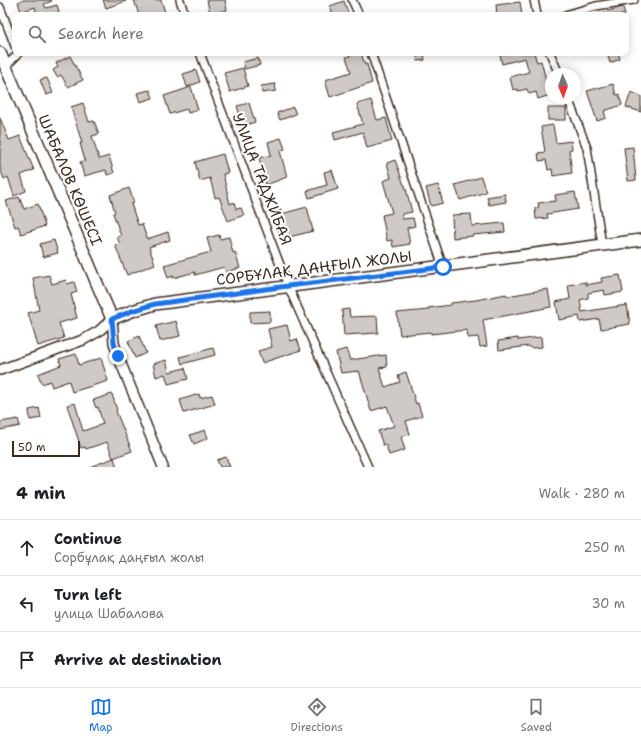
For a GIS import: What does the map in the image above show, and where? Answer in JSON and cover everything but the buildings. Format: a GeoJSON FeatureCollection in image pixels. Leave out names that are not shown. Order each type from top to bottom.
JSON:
{"type":"FeatureCollection","features":[{"type":"Feature","properties":{"kind":"main road","name":"ШАБАЛОВ КӨШЕСІ"},"geometry":{"type":"LineString","coordinates":[[0,53],[112,319]]}},
{"type":"Feature","properties":{"kind":"main road","name":"СОРБҰЛАҚ ДАҢҒЫЛ ЖОЛЫ"},"geometry":{"type":"LineString","coordinates":[[112,319],[155,304],[641,240]]}},
{"type":"Feature","properties":{"kind":"street"},"geometry":{"type":"LineString","coordinates":[[180,0],[184,12]]}},
{"type":"Feature","properties":{"kind":"street"},"geometry":{"type":"LineString","coordinates":[[352,0],[358,12]]}},
{"type":"Feature","properties":{"kind":"street"},"geometry":{"type":"LineString","coordinates":[[534,0],[536,12]]}},
{"type":"Feature","properties":{"kind":"street"},"geometry":{"type":"LineString","coordinates":[[575,12],[596,6],[634,0]]}},
{"type":"Feature","properties":{"kind":"street"},"geometry":{"type":"LineString","coordinates":[[0,7],[12,38]]}},
{"type":"Feature","properties":{"kind":"street"},"geometry":{"type":"LineString","coordinates":[[6,66],[16,56]]}},
{"type":"Feature","properties":{"kind":"street","name":"УЛИЦА ТАДЖИБАЯ"},"geometry":{"type":"LineString","coordinates":[[201,56],[288,286],[368,467]]}},
{"type":"Feature","properties":{"kind":"street"},"geometry":{"type":"LineString","coordinates":[[372,56],[443,267]]}},
{"type":"Feature","properties":{"kind":"street"},"geometry":{"type":"LineString","coordinates":[[551,56],[556,68]]}},
{"type":"Feature","properties":{"kind":"street"},"geometry":{"type":"LineString","coordinates":[[570,104],[587,148],[602,245]]}},
{"type":"Feature","properties":{"kind":"street"},"geometry":{"type":"LineString","coordinates":[[0,370],[83,340],[99,331],[112,319]]}},
{"type":"Feature","properties":{"kind":"street"},"geometry":{"type":"LineString","coordinates":[[112,319],[114,343],[118,356],[164,467]]}},
{"type":"Feature","properties":{"kind":"route"},"geometry":{"type":"LineString","coordinates":[[118,356],[114,343],[112,319],[155,304],[443,267]]}}]}
